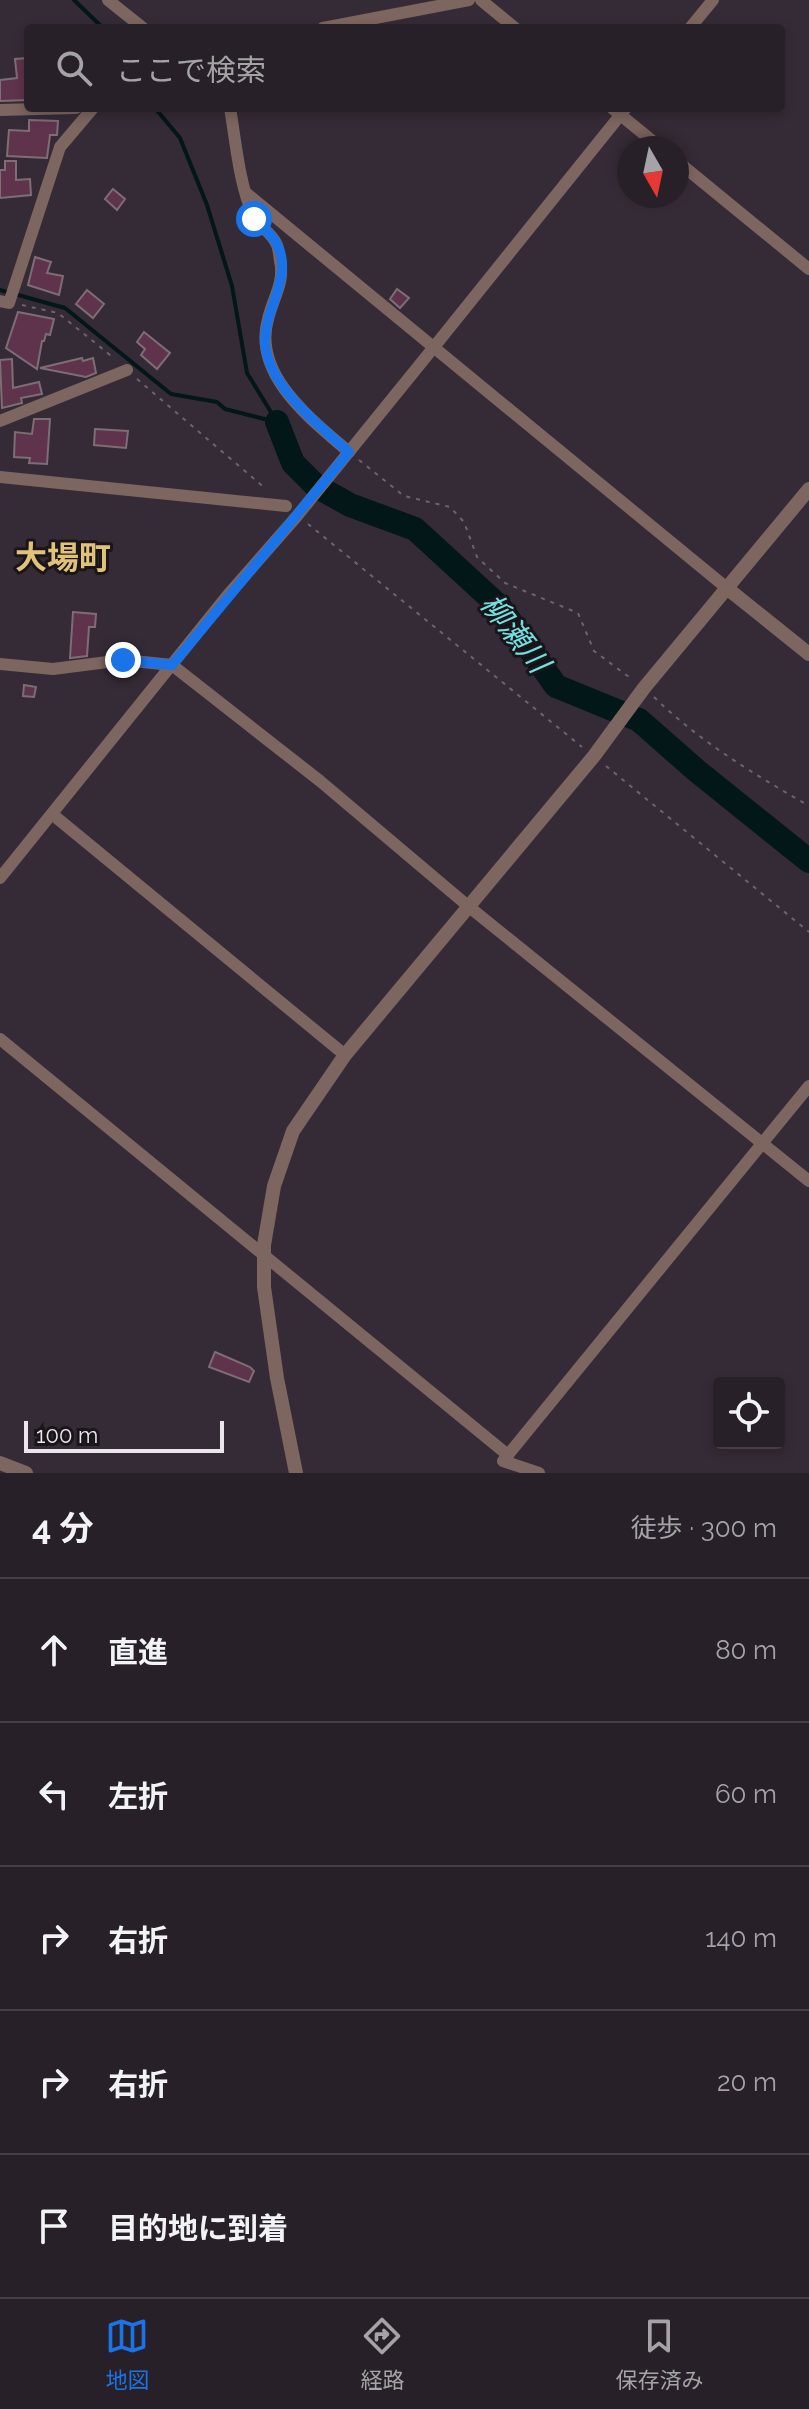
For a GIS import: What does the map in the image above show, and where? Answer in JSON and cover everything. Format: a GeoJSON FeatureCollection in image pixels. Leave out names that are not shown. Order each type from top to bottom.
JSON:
{"type":"FeatureCollection","features":[{"type":"Feature","properties":{"kind":"street"},"geometry":{"type":"LineString","coordinates":[[344,24],[469,0]]}},
{"type":"Feature","properties":{"kind":"street"},"geometry":{"type":"LineString","coordinates":[[481,0],[510,24]]}},
{"type":"Feature","properties":{"kind":"street"},"geometry":{"type":"LineString","coordinates":[[693,24],[713,0]]}},
{"type":"Feature","properties":{"kind":"street"},"geometry":{"type":"LineString","coordinates":[[112,1],[138,24]]}},
{"type":"Feature","properties":{"kind":"street"},"geometry":{"type":"LineString","coordinates":[[0,110],[24,109]]}},
{"type":"Feature","properties":{"kind":"street"},"geometry":{"type":"LineString","coordinates":[[9,297],[60,147],[90,112]]}},
{"type":"Feature","properties":{"kind":"street"},"geometry":{"type":"LineString","coordinates":[[231,112],[254,219],[276,242],[283,274],[267,321],[265,344],[290,396],[347,454]]}},
{"type":"Feature","properties":{"kind":"street"},"geometry":{"type":"LineString","coordinates":[[0,878],[6,862],[52,814],[299,513],[434,347],[617,112]]}},
{"type":"Feature","properties":{"kind":"street"},"geometry":{"type":"LineString","coordinates":[[621,112],[648,136]]}},
{"type":"Feature","properties":{"kind":"street"},"geometry":{"type":"LineString","coordinates":[[689,171],[809,269]]}},
{"type":"Feature","properties":{"kind":"street"},"geometry":{"type":"LineString","coordinates":[[246,193],[809,654]]}},
{"type":"Feature","properties":{"kind":"street"},"geometry":{"type":"LineString","coordinates":[[0,421],[127,370]]}},
{"type":"Feature","properties":{"kind":"street"},"geometry":{"type":"LineString","coordinates":[[0,477],[286,506]]}},
{"type":"Feature","properties":{"kind":"street"},"geometry":{"type":"LineString","coordinates":[[296,1473],[264,1287],[264,1254],[274,1186],[293,1131],[345,1055],[594,756],[644,688],[809,489]]}},
{"type":"Feature","properties":{"kind":"street"},"geometry":{"type":"LineString","coordinates":[[0,664],[53,669],[123,660],[172,665],[320,781],[468,906],[809,1181]]}},
{"type":"Feature","properties":{"kind":"street"},"geometry":{"type":"LineString","coordinates":[[52,814],[345,1055]]}},
{"type":"Feature","properties":{"kind":"street"},"geometry":{"type":"LineString","coordinates":[[0,1039],[508,1455]]}},
{"type":"Feature","properties":{"kind":"street"},"geometry":{"type":"LineString","coordinates":[[539,1473],[503,1461],[809,1086]]}},
{"type":"Feature","properties":{"kind":"street"},"geometry":{"type":"LineString","coordinates":[[0,1463],[26,1473]]}},
{"type":"Feature","properties":{"kind":"path"},"geometry":{"type":"LineString","coordinates":[[9,297],[58,313],[286,506]]}},
{"type":"Feature","properties":{"kind":"path"},"geometry":{"type":"LineString","coordinates":[[347,454],[404,496],[450,507],[464,522],[477,557],[505,583],[578,613],[594,651],[644,688],[680,723],[741,767],[809,806]]}},
{"type":"Feature","properties":{"kind":"path"},"geometry":{"type":"LineString","coordinates":[[299,513],[809,932]]}},
{"type":"Feature","properties":{"kind":"building"},"geometry":{"type":"Polygon","coordinates":[[[24,58],[24,100],[0,101],[0,80],[17,78],[15,59],[24,58]]]}},
{"type":"Feature","properties":{"kind":"building"},"geometry":{"type":"Polygon","coordinates":[[[29,120],[58,121],[57,135],[50,135],[47,158],[7,156],[9,130],[29,131],[29,120]]]}},
{"type":"Feature","properties":{"kind":"building"},"geometry":{"type":"Polygon","coordinates":[[[5,161],[16,161],[16,180],[30,179],[31,195],[0,198],[0,170],[5,170],[5,161]]]}},
{"type":"Feature","properties":{"kind":"building"},"geometry":{"type":"Polygon","coordinates":[[[113,189],[125,199],[117,210],[105,199],[113,189]]]}},
{"type":"Feature","properties":{"kind":"building"},"geometry":{"type":"Polygon","coordinates":[[[35,257],[51,262],[47,273],[63,276],[59,295],[28,285],[35,257]]]}},
{"type":"Feature","properties":{"kind":"building"},"geometry":{"type":"Polygon","coordinates":[[[397,289],[409,298],[400,308],[390,299],[397,289]]]}},
{"type":"Feature","properties":{"kind":"building"},"geometry":{"type":"Polygon","coordinates":[[[87,290],[104,304],[93,318],[76,304],[87,290]]]}},
{"type":"Feature","properties":{"kind":"building"},"geometry":{"type":"Polygon","coordinates":[[[18,312],[54,319],[50,335],[46,334],[42,341],[37,369],[6,348],[18,312]]]}},
{"type":"Feature","properties":{"kind":"building"},"geometry":{"type":"Polygon","coordinates":[[[144,332],[170,353],[157,369],[141,355],[145,349],[137,342],[144,332]]]}},
{"type":"Feature","properties":{"kind":"building"},"geometry":{"type":"Polygon","coordinates":[[[82,358],[83,361],[93,358],[96,373],[86,377],[40,368],[82,358]]]}},
{"type":"Feature","properties":{"kind":"building"},"geometry":{"type":"Polygon","coordinates":[[[12,359],[13,388],[39,382],[42,394],[21,398],[22,403],[2,408],[0,360],[12,359]]]}},
{"type":"Feature","properties":{"kind":"building"},"geometry":{"type":"Polygon","coordinates":[[[34,419],[50,419],[47,464],[29,463],[30,458],[14,457],[15,432],[32,434],[34,419]]]}},
{"type":"Feature","properties":{"kind":"building"},"geometry":{"type":"Polygon","coordinates":[[[95,429],[128,431],[126,448],[94,445],[95,429]]]}},
{"type":"Feature","properties":{"kind":"building"},"geometry":{"type":"Polygon","coordinates":[[[73,612],[96,614],[95,627],[89,627],[87,656],[70,658],[73,612]]]}},
{"type":"Feature","properties":{"kind":"building"},"geometry":{"type":"Polygon","coordinates":[[[24,685],[36,687],[34,697],[23,696],[24,685]]]}},
{"type":"Feature","properties":{"kind":"building"},"geometry":{"type":"Polygon","coordinates":[[[215,1352],[250,1367],[254,1371],[249,1382],[209,1367],[215,1352]]]}},
{"type":"Feature","properties":{"kind":"waterway"},"geometry":{"type":"LineString","coordinates":[[74,0],[99,24]]}},
{"type":"Feature","properties":{"kind":"waterway"},"geometry":{"type":"LineString","coordinates":[[158,112],[180,138],[207,205],[232,286],[247,373],[277,422]]}},
{"type":"Feature","properties":{"kind":"waterway"},"geometry":{"type":"LineString","coordinates":[[0,290],[65,308],[171,394],[217,402],[225,409],[276,422]]}},
{"type":"Feature","properties":{"kind":"waterway","name":"柳瀬川"},"geometry":{"type":"LineString","coordinates":[[277,422],[293,463],[316,486],[350,505],[415,529],[500,607],[556,686],[639,720],[809,861]]}},
{"type":"Feature","properties":{"kind":"district","name":"大場町"},"geometry":{"type":"Point","coordinates":[63,557]}},
{"type":"Feature","properties":{"kind":"route"},"geometry":{"type":"LineString","coordinates":[[123,660],[172,665],[349,452],[310,419],[290,396],[273,366],[265,344],[267,321],[283,274],[276,242],[254,219]]}}]}
